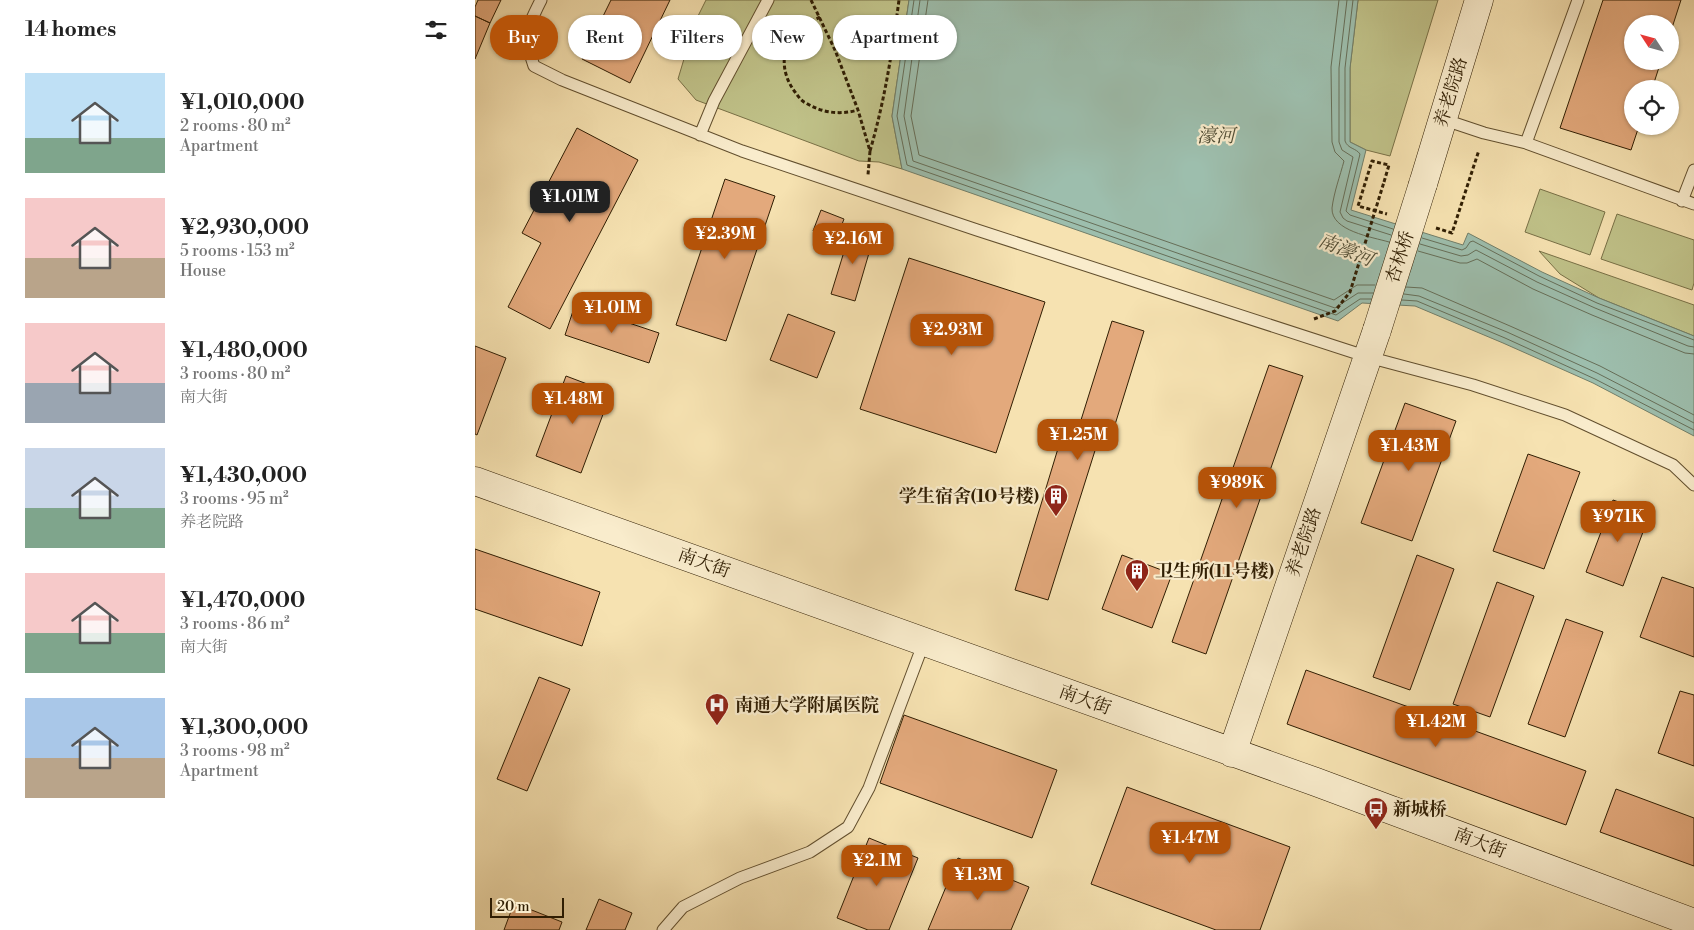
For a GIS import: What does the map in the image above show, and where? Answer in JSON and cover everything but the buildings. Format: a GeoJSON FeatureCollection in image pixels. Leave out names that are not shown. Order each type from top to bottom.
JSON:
{"type":"FeatureCollection","features":[{"type":"Feature","properties":{"kind":"main road","name":"养老院路"},"geometry":{"type":"LineString","coordinates":[[1423,184],[1479,0]]}},
{"type":"Feature","properties":{"kind":"main road","name":"杏林桥"},"geometry":{"type":"LineString","coordinates":[[1377,330],[1423,184]]}},
{"type":"Feature","properties":{"kind":"main road","name":"养老院路"},"geometry":{"type":"LineString","coordinates":[[1232,753],[1377,330]]}},
{"type":"Feature","properties":{"kind":"main road","name":"南大街"},"geometry":{"type":"LineString","coordinates":[[475,481],[1384,808],[1694,924]]}},
{"type":"Feature","properties":{"kind":"lane"},"geometry":{"type":"LineString","coordinates":[[541,0],[529,26],[527,48],[534,66],[561,80],[742,151],[986,234],[1367,357],[1473,385],[1565,415],[1673,464],[1694,485]]}},
{"type":"Feature","properties":{"kind":"lane"},"geometry":{"type":"LineString","coordinates":[[700,134],[714,101],[768,0]]}},
{"type":"Feature","properties":{"kind":"lane"},"geometry":{"type":"LineString","coordinates":[[1526,143],[1578,0]]}},
{"type":"Feature","properties":{"kind":"lane"},"geometry":{"type":"LineString","coordinates":[[1442,119],[1484,133],[1526,143],[1694,204]]}},
{"type":"Feature","properties":{"kind":"lane"},"geometry":{"type":"LineString","coordinates":[[1682,201],[1694,170]]}},
{"type":"Feature","properties":{"kind":"lane"},"geometry":{"type":"LineString","coordinates":[[663,930],[683,906],[740,878],[809,852],[848,827],[869,788],[924,642]]}},
{"type":"Feature","properties":{"kind":"path"},"geometry":{"type":"LineString","coordinates":[[811,0],[819,15]]}},
{"type":"Feature","properties":{"kind":"path"},"geometry":{"type":"LineString","coordinates":[[867,193],[870,151],[890,71],[899,0]]}},
{"type":"Feature","properties":{"kind":"path"},"geometry":{"type":"LineString","coordinates":[[823,24],[858,110],[870,151]]}},
{"type":"Feature","properties":{"kind":"path"},"geometry":{"type":"LineString","coordinates":[[784,60],[789,84],[804,102],[821,111],[844,114],[858,110]]}},
{"type":"Feature","properties":{"kind":"path"},"geometry":{"type":"LineString","coordinates":[[1314,319],[1335,311],[1350,292],[1384,182]]}},
{"type":"Feature","properties":{"kind":"green space"},"geometry":{"type":"Polygon","coordinates":[[[706,0],[909,0],[907,15],[833,15],[833,60],[900,60],[892,116],[902,169],[879,162],[859,161],[696,100],[678,79],[684,60],[742,60],[742,15],[698,15],[706,0]]]}},
{"type":"Feature","properties":{"kind":"green space"},"geometry":{"type":"Polygon","coordinates":[[[1358,0],[1438,0],[1390,156],[1366,150],[1350,142],[1350,68],[1358,0]]]}},
{"type":"Feature","properties":{"kind":"green space"},"geometry":{"type":"Polygon","coordinates":[[[1540,189],[1605,212],[1590,255],[1525,232],[1540,189]]]}},
{"type":"Feature","properties":{"kind":"green space"},"geometry":{"type":"Polygon","coordinates":[[[1617,214],[1694,240],[1694,283],[1692,290],[1601,259],[1617,214]]]}},
{"type":"Feature","properties":{"kind":"green space"},"geometry":{"type":"Polygon","coordinates":[[[1539,251],[1694,305],[1694,336],[1599,298],[1560,274],[1539,251]]]}},
{"type":"Feature","properties":{"kind":"water","name":"濠河"},"geometry":{"type":"Polygon","coordinates":[[[909,0],[1358,0],[1350,68],[1350,142],[1366,150],[1351,210],[1463,245],[1468,233],[1542,272],[1599,298],[1694,336],[1694,436],[1593,383],[1415,306],[1362,303],[1338,321],[902,169],[892,116],[900,60],[957,60],[957,15],[907,15],[909,0]]]}},
{"type":"Feature","properties":{"kind":"place","name":"学生宿舍(10号楼)"},"geometry":{"type":"Point","coordinates":[1056,517]}},
{"type":"Feature","properties":{"kind":"place","name":"卫生所(11号楼)"},"geometry":{"type":"Point","coordinates":[1137,592]}},
{"type":"Feature","properties":{"kind":"place","name":"南通大学附属医院"},"geometry":{"type":"Point","coordinates":[717,726]}},
{"type":"Feature","properties":{"kind":"place","name":"新城桥"},"geometry":{"type":"Point","coordinates":[1376,830]}},
{"type":"Feature","properties":{"kind":"water label","name":"南濠河"},"geometry":{"type":"Point","coordinates":[1346,250]}}]}
